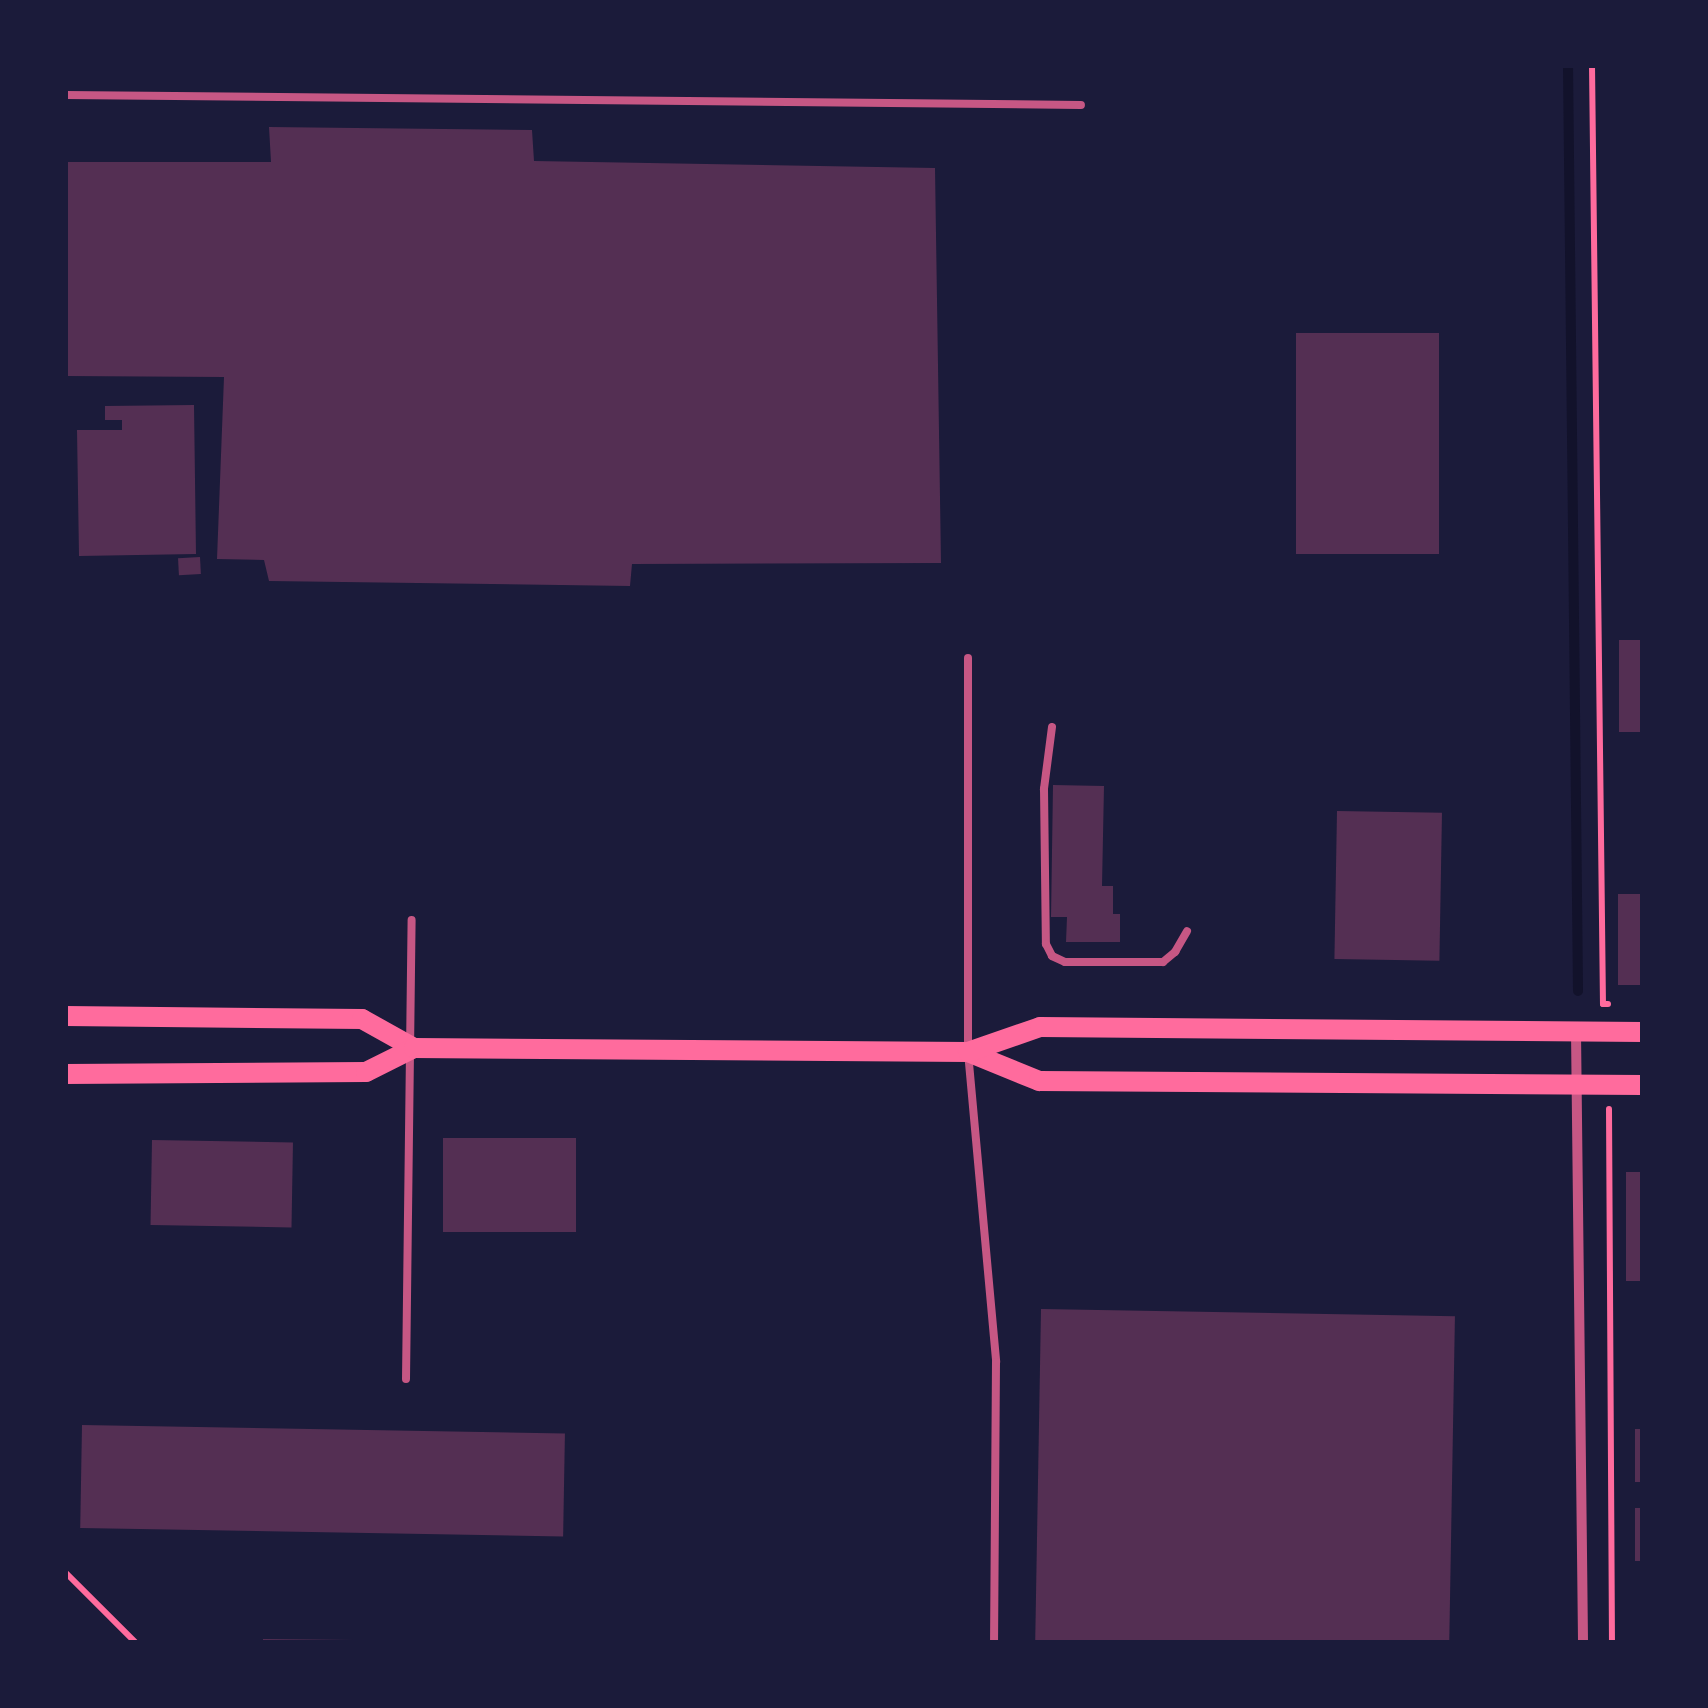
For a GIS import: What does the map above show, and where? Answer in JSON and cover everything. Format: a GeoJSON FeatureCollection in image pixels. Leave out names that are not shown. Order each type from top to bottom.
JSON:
{"type":"FeatureCollection","features":[{"type":"Feature","properties":{"kind":"main road"},"geometry":{"type":"LineString","coordinates":[[65,1016],[362,1020],[414,1048]]}},
{"type":"Feature","properties":{"kind":"main road"},"geometry":{"type":"LineString","coordinates":[[65,1074],[366,1072],[414,1048],[968,1052],[1040,1027],[1643,1032]]}},
{"type":"Feature","properties":{"kind":"main road"},"geometry":{"type":"LineString","coordinates":[[968,1052],[1040,1081],[1643,1086]]}},
{"type":"Feature","properties":{"kind":"street"},"geometry":{"type":"LineString","coordinates":[[1576,1032],[1583,1643]]}},
{"type":"Feature","properties":{"kind":"lane"},"geometry":{"type":"LineString","coordinates":[[65,95],[1081,105]]}},
{"type":"Feature","properties":{"kind":"lane"},"geometry":{"type":"LineString","coordinates":[[968,658],[968,1052],[996,1362],[994,1643]]}},
{"type":"Feature","properties":{"kind":"lane"},"geometry":{"type":"LineString","coordinates":[[1052,727],[1044,808],[1046,944],[1052,956],[1065,962],[1163,962],[1175,952],[1187,931]]}},
{"type":"Feature","properties":{"kind":"lane"},"geometry":{"type":"LineString","coordinates":[[406,1379],[414,1048],[412,920]]}},
{"type":"Feature","properties":{"kind":"path"},"geometry":{"type":"LineString","coordinates":[[1592,65],[1603,1004]]}},
{"type":"Feature","properties":{"kind":"path"},"geometry":{"type":"LineString","coordinates":[[1608,1114],[1612,1643]]}},
{"type":"Feature","properties":{"kind":"path"},"geometry":{"type":"LineString","coordinates":[[65,1572],[136,1643]]}},
{"type":"Feature","properties":{"kind":"building"},"geometry":{"type":"Polygon","coordinates":[[[269,127],[532,130],[534,161],[935,168],[941,563],[632,564],[630,586],[269,581],[264,560],[217,559],[224,377],[65,376],[67,162],[271,162],[269,127]]]}},
{"type":"Feature","properties":{"kind":"building"},"geometry":{"type":"Polygon","coordinates":[[[1296,333],[1439,333],[1439,554],[1296,554],[1296,333]]]}},
{"type":"Feature","properties":{"kind":"building"},"geometry":{"type":"Polygon","coordinates":[[[194,405],[196,554],[79,556],[77,430],[122,430],[122,420],[105,420],[105,406],[194,405]]]}},
{"type":"Feature","properties":{"kind":"building"},"geometry":{"type":"Polygon","coordinates":[[[200,557],[201,574],[179,575],[178,558],[200,557]]]}},
{"type":"Feature","properties":{"kind":"building"},"geometry":{"type":"Polygon","coordinates":[[[1619,640],[1643,640],[1643,732],[1619,732],[1619,640]]]}},
{"type":"Feature","properties":{"kind":"building"},"geometry":{"type":"Polygon","coordinates":[[[1053,785],[1104,786],[1102,886],[1113,886],[1113,914],[1120,914],[1120,942],[1066,942],[1067,917],[1051,917],[1053,785]]]}},
{"type":"Feature","properties":{"kind":"building"},"geometry":{"type":"Polygon","coordinates":[[[1337,811],[1442,813],[1439,961],[1334,959],[1337,811]]]}},
{"type":"Feature","properties":{"kind":"building"},"geometry":{"type":"Polygon","coordinates":[[[1618,894],[1643,894],[1643,985],[1618,985],[1618,894]]]}},
{"type":"Feature","properties":{"kind":"building"},"geometry":{"type":"Polygon","coordinates":[[[443,1138],[576,1138],[576,1232],[443,1232],[443,1138]]]}},
{"type":"Feature","properties":{"kind":"building"},"geometry":{"type":"Polygon","coordinates":[[[152,1140],[293,1142],[291,1227],[151,1225],[152,1140]]]}},
{"type":"Feature","properties":{"kind":"building"},"geometry":{"type":"Polygon","coordinates":[[[1626,1172],[1643,1172],[1643,1281],[1626,1281],[1626,1172]]]}},
{"type":"Feature","properties":{"kind":"building"},"geometry":{"type":"Polygon","coordinates":[[[1041,1309],[1455,1316],[1449,1643],[1035,1643],[1041,1309]]]}},
{"type":"Feature","properties":{"kind":"building"},"geometry":{"type":"Polygon","coordinates":[[[82,1425],[565,1433],[563,1536],[80,1528],[82,1425]]]}},
{"type":"Feature","properties":{"kind":"building"},"geometry":{"type":"Polygon","coordinates":[[[1635,1429],[1643,1429],[1643,1482],[1635,1482],[1635,1429]]]}},
{"type":"Feature","properties":{"kind":"building"},"geometry":{"type":"Polygon","coordinates":[[[1635,1508],[1643,1508],[1643,1561],[1635,1561],[1635,1508]]]}},
{"type":"Feature","properties":{"kind":"building"},"geometry":{"type":"Polygon","coordinates":[[[263,1639],[354,1640],[354,1643],[263,1643],[263,1639]]]}},
{"type":"Feature","properties":{"kind":"waterway"},"geometry":{"type":"LineString","coordinates":[[1568,65],[1578,991]]}}]}
